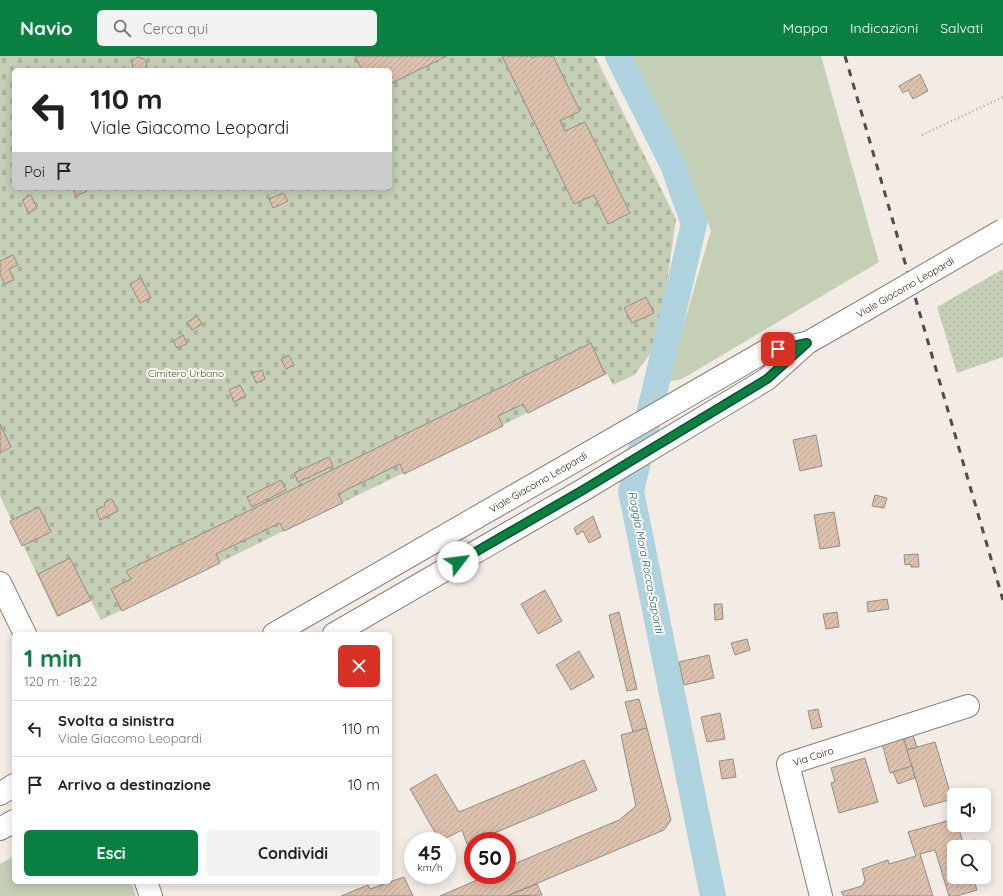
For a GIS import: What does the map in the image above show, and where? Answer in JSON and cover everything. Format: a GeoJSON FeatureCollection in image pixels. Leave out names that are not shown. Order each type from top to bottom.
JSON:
{"type":"FeatureCollection","features":[{"type":"Feature","properties":{"kind":"main road","name":"Viale Giacomo Leopardi"},"geometry":{"type":"LineString","coordinates":[[337,632],[611,473],[767,379],[807,343],[1003,230]]}},
{"type":"Feature","properties":{"kind":"main road","name":"Viale Giacomo Leopardi"},"geometry":{"type":"LineString","coordinates":[[277,632],[764,352],[807,343]]}},
{"type":"Feature","properties":{"kind":"main road"},"geometry":{"type":"LineString","coordinates":[[0,583],[24,632]]}},
{"type":"Feature","properties":{"kind":"main road","name":"Via Coiro"},"geometry":{"type":"LineString","coordinates":[[822,896],[788,764],[968,706]]}},
{"type":"Feature","properties":{"kind":"main road"},"geometry":{"type":"LineString","coordinates":[[0,794],[12,787]]}},
{"type":"Feature","properties":{"kind":"main road"},"geometry":{"type":"LineString","coordinates":[[0,830],[12,822]]}},
{"type":"Feature","properties":{"kind":"main road"},"geometry":{"type":"LineString","coordinates":[[147,884],[151,896]]}},
{"type":"Feature","properties":{"kind":"path"},"geometry":{"type":"LineString","coordinates":[[922,135],[1003,97]]}},
{"type":"Feature","properties":{"kind":"green space","name":"Cimitero Urbano"},"geometry":{"type":"Polygon","coordinates":[[[0,56],[595,56],[676,219],[658,344],[634,375],[613,385],[607,374],[101,620],[91,601],[57,617],[0,496],[0,56]]]}},
{"type":"Feature","properties":{"kind":"green space"},"geometry":{"type":"Polygon","coordinates":[[[624,56],[821,56],[879,262],[682,379],[667,382],[711,230],[624,56]]]}},
{"type":"Feature","properties":{"kind":"green space"},"geometry":{"type":"Polygon","coordinates":[[[1003,269],[1003,357],[957,373],[937,307],[1003,269]]]}},
{"type":"Feature","properties":{"kind":"green space"},"geometry":{"type":"Polygon","coordinates":[[[12,857],[12,884],[132,884],[136,896],[0,896],[0,864],[12,857]]]}},
{"type":"Feature","properties":{"kind":"building"},"geometry":{"type":"Polygon","coordinates":[[[355,56],[447,56],[392,83],[392,68],[361,68],[355,56]]]}},
{"type":"Feature","properties":{"kind":"building"},"geometry":{"type":"Polygon","coordinates":[[[502,56],[531,56],[532,58],[537,56],[553,56],[580,111],[560,121],[565,131],[585,122],[630,213],[608,224],[594,195],[574,204],[502,56]]]}},
{"type":"Feature","properties":{"kind":"building"},"geometry":{"type":"Polygon","coordinates":[[[139,57],[144,59],[146,61],[146,68],[133,68],[132,62],[139,57]]]}},
{"type":"Feature","properties":{"kind":"building"},"geometry":{"type":"Polygon","coordinates":[[[920,74],[928,91],[913,99],[908,90],[903,93],[899,86],[920,74]]]}},
{"type":"Feature","properties":{"kind":"building"},"geometry":{"type":"Polygon","coordinates":[[[74,190],[87,190],[87,191],[76,196],[74,190]]]}},
{"type":"Feature","properties":{"kind":"building"},"geometry":{"type":"Polygon","coordinates":[[[283,193],[288,201],[273,208],[269,199],[283,193]]]}},
{"type":"Feature","properties":{"kind":"building"},"geometry":{"type":"Polygon","coordinates":[[[31,195],[37,208],[29,213],[22,200],[31,195]]]}},
{"type":"Feature","properties":{"kind":"building"},"geometry":{"type":"Polygon","coordinates":[[[13,255],[18,265],[9,269],[14,280],[5,284],[0,274],[0,261],[13,255]]]}},
{"type":"Feature","properties":{"kind":"building"},"geometry":{"type":"Polygon","coordinates":[[[141,278],[151,298],[140,303],[130,284],[141,278]]]}},
{"type":"Feature","properties":{"kind":"building"},"geometry":{"type":"Polygon","coordinates":[[[646,297],[654,313],[632,323],[624,308],[646,297]]]}},
{"type":"Feature","properties":{"kind":"building"},"geometry":{"type":"Polygon","coordinates":[[[197,316],[202,324],[192,330],[187,322],[197,316]]]}},
{"type":"Feature","properties":{"kind":"building"},"geometry":{"type":"Polygon","coordinates":[[[183,335],[187,344],[177,348],[173,341],[183,335]]]}},
{"type":"Feature","properties":{"kind":"building"},"geometry":{"type":"Polygon","coordinates":[[[591,343],[605,374],[528,413],[523,404],[498,416],[503,426],[404,474],[400,464],[338,494],[343,503],[284,531],[280,523],[216,554],[220,563],[122,611],[111,589],[131,579],[126,571],[591,343]]]}},
{"type":"Feature","properties":{"kind":"building"},"geometry":{"type":"Polygon","coordinates":[[[289,355],[294,365],[286,369],[281,359],[289,355]]]}},
{"type":"Feature","properties":{"kind":"building"},"geometry":{"type":"Polygon","coordinates":[[[262,370],[265,379],[256,383],[252,373],[262,370]]]}},
{"type":"Feature","properties":{"kind":"building"},"geometry":{"type":"Polygon","coordinates":[[[240,385],[246,396],[234,402],[229,390],[240,385]]]}},
{"type":"Feature","properties":{"kind":"building"},"geometry":{"type":"Polygon","coordinates":[[[0,424],[11,447],[0,453],[0,424]]]}},
{"type":"Feature","properties":{"kind":"building"},"geometry":{"type":"Polygon","coordinates":[[[816,435],[822,466],[800,471],[793,440],[816,435]]]}},
{"type":"Feature","properties":{"kind":"building"},"geometry":{"type":"Polygon","coordinates":[[[329,457],[333,466],[298,482],[294,473],[329,457]]]}},
{"type":"Feature","properties":{"kind":"building"},"geometry":{"type":"Polygon","coordinates":[[[281,480],[286,490],[252,507],[247,497],[281,480]]]}},
{"type":"Feature","properties":{"kind":"building"},"geometry":{"type":"Polygon","coordinates":[[[875,495],[887,498],[884,508],[872,506],[875,495]]]}},
{"type":"Feature","properties":{"kind":"building"},"geometry":{"type":"Polygon","coordinates":[[[112,499],[118,511],[100,520],[96,510],[105,506],[104,503],[112,499]]]}},
{"type":"Feature","properties":{"kind":"building"},"geometry":{"type":"Polygon","coordinates":[[[39,507],[51,532],[22,546],[10,521],[39,507]]]}},
{"type":"Feature","properties":{"kind":"building"},"geometry":{"type":"Polygon","coordinates":[[[834,512],[840,546],[820,549],[814,515],[834,512]]]}},
{"type":"Feature","properties":{"kind":"building"},"geometry":{"type":"Polygon","coordinates":[[[593,516],[601,537],[589,543],[583,531],[577,535],[574,528],[593,516]]]}},
{"type":"Feature","properties":{"kind":"building"},"geometry":{"type":"Polygon","coordinates":[[[918,554],[919,567],[911,567],[911,564],[905,565],[904,555],[918,554]]]}},
{"type":"Feature","properties":{"kind":"building"},"geometry":{"type":"Polygon","coordinates":[[[70,558],[91,600],[58,616],[38,574],[70,558]]]}},
{"type":"Feature","properties":{"kind":"building"},"geometry":{"type":"Polygon","coordinates":[[[545,590],[562,621],[538,634],[521,604],[545,590]]]}},
{"type":"Feature","properties":{"kind":"building"},"geometry":{"type":"Polygon","coordinates":[[[887,599],[889,609],[868,612],[867,602],[887,599]]]}},
{"type":"Feature","properties":{"kind":"building"},"geometry":{"type":"Polygon","coordinates":[[[714,604],[722,604],[723,619],[715,620],[714,604]]]}},
{"type":"Feature","properties":{"kind":"building"},"geometry":{"type":"Polygon","coordinates":[[[619,612],[637,689],[627,691],[609,615],[619,612]]]}},
{"type":"Feature","properties":{"kind":"building"},"geometry":{"type":"Polygon","coordinates":[[[837,612],[839,627],[826,629],[823,614],[837,612]]]}},
{"type":"Feature","properties":{"kind":"building"},"geometry":{"type":"Polygon","coordinates":[[[747,639],[750,650],[735,655],[731,643],[747,639]]]}},
{"type":"Feature","properties":{"kind":"building"},"geometry":{"type":"Polygon","coordinates":[[[579,651],[594,677],[571,690],[556,665],[579,651]]]}},
{"type":"Feature","properties":{"kind":"building"},"geometry":{"type":"Polygon","coordinates":[[[709,655],[714,678],[684,685],[679,662],[709,655]]]}},
{"type":"Feature","properties":{"kind":"building"},"geometry":{"type":"Polygon","coordinates":[[[639,699],[647,728],[633,732],[625,702],[639,699]]]}},
{"type":"Feature","properties":{"kind":"building"},"geometry":{"type":"Polygon","coordinates":[[[818,709],[822,727],[812,729],[808,711],[818,709]]]}},
{"type":"Feature","properties":{"kind":"building"},"geometry":{"type":"Polygon","coordinates":[[[720,713],[725,739],[707,742],[701,717],[720,713]]]}},
{"type":"Feature","properties":{"kind":"building"},"geometry":{"type":"Polygon","coordinates":[[[647,728],[671,820],[664,830],[507,896],[440,896],[468,884],[516,884],[516,863],[619,820],[636,806],[621,735],[647,728]]]}},
{"type":"Feature","properties":{"kind":"building"},"geometry":{"type":"Polygon","coordinates":[[[913,735],[917,747],[907,750],[903,737],[913,735]]]}},
{"type":"Feature","properties":{"kind":"building"},"geometry":{"type":"Polygon","coordinates":[[[903,737],[912,766],[890,773],[882,743],[903,737]]]}},
{"type":"Feature","properties":{"kind":"building"},"geometry":{"type":"Polygon","coordinates":[[[935,742],[949,788],[947,788],[947,800],[924,807],[907,750],[935,742]]]}},
{"type":"Feature","properties":{"kind":"building"},"geometry":{"type":"Polygon","coordinates":[[[865,758],[878,802],[839,813],[831,783],[835,782],[831,768],[865,758]]]}},
{"type":"Feature","properties":{"kind":"building"},"geometry":{"type":"Polygon","coordinates":[[[733,759],[736,777],[722,779],[719,761],[733,759]]]}},
{"type":"Feature","properties":{"kind":"building"},"geometry":{"type":"Polygon","coordinates":[[[584,760],[597,790],[497,832],[464,832],[464,836],[462,830],[456,833],[435,832],[410,789],[436,774],[459,812],[584,760]]]}},
{"type":"Feature","properties":{"kind":"building"},"geometry":{"type":"Polygon","coordinates":[[[912,766],[915,778],[898,784],[893,772],[912,766]]]}},
{"type":"Feature","properties":{"kind":"building"},"geometry":{"type":"Polygon","coordinates":[[[947,821],[947,832],[960,832],[962,840],[947,840],[947,884],[975,884],[977,890],[957,896],[949,896],[935,850],[920,854],[933,896],[844,896],[841,892],[862,886],[865,880],[862,869],[888,860],[889,864],[916,856],[908,832],[947,821]]]}},
{"type":"Feature","properties":{"kind":"building"},"geometry":{"type":"Polygon","coordinates":[[[404,877],[404,884],[407,884],[413,896],[341,896],[368,885],[370,889],[384,884],[392,884],[392,881],[404,877]]]}},
{"type":"Feature","properties":{"kind":"building"},"geometry":{"type":"Polygon","coordinates":[[[537,884],[542,895],[507,896],[537,884]]]}},
{"type":"Feature","properties":{"kind":"waterway","name":"Roggia Mora Rocca-Saporiti"},"geometry":{"type":"LineString","coordinates":[[618,56],[673,165],[694,224],[631,491],[713,896]]}},
{"type":"Feature","properties":{"kind":"railway"},"geometry":{"type":"LineString","coordinates":[[845,56],[1003,600]]}},
{"type":"Feature","properties":{"kind":"route"},"geometry":{"type":"LineString","coordinates":[[458,562],[583,490],[767,379],[807,343],[778,349]]}}]}
